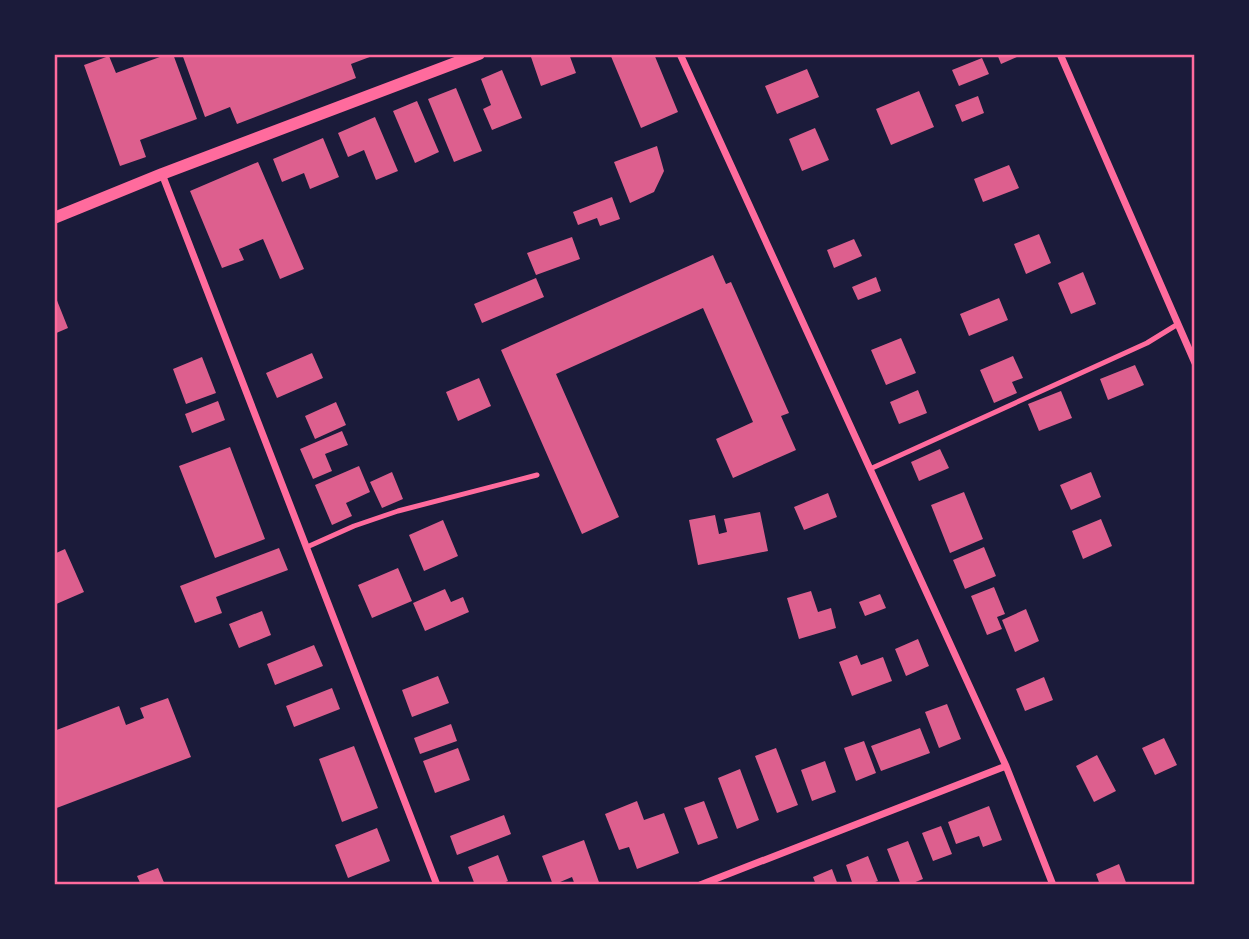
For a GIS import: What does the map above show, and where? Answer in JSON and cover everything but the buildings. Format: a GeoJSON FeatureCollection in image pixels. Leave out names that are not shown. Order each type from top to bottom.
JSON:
{"type":"FeatureCollection","features":[{"type":"Feature","properties":{"kind":"street"},"geometry":{"type":"LineString","coordinates":[[54,218],[162,174],[479,54]]}},
{"type":"Feature","properties":{"kind":"street"},"geometry":{"type":"LineString","coordinates":[[680,54],[1006,766],[1053,885]]}},
{"type":"Feature","properties":{"kind":"street"},"geometry":{"type":"LineString","coordinates":[[1060,54],[1195,363]]}},
{"type":"Feature","properties":{"kind":"street"},"geometry":{"type":"LineString","coordinates":[[162,174],[437,885]]}},
{"type":"Feature","properties":{"kind":"street"},"geometry":{"type":"LineString","coordinates":[[701,885],[1006,766]]}},
{"type":"Feature","properties":{"kind":"lane"},"geometry":{"type":"LineString","coordinates":[[870,470],[1147,343],[1178,324]]}},
{"type":"Feature","properties":{"kind":"lane"},"geometry":{"type":"LineString","coordinates":[[307,547],[354,526],[398,511],[537,475]]}}]}
